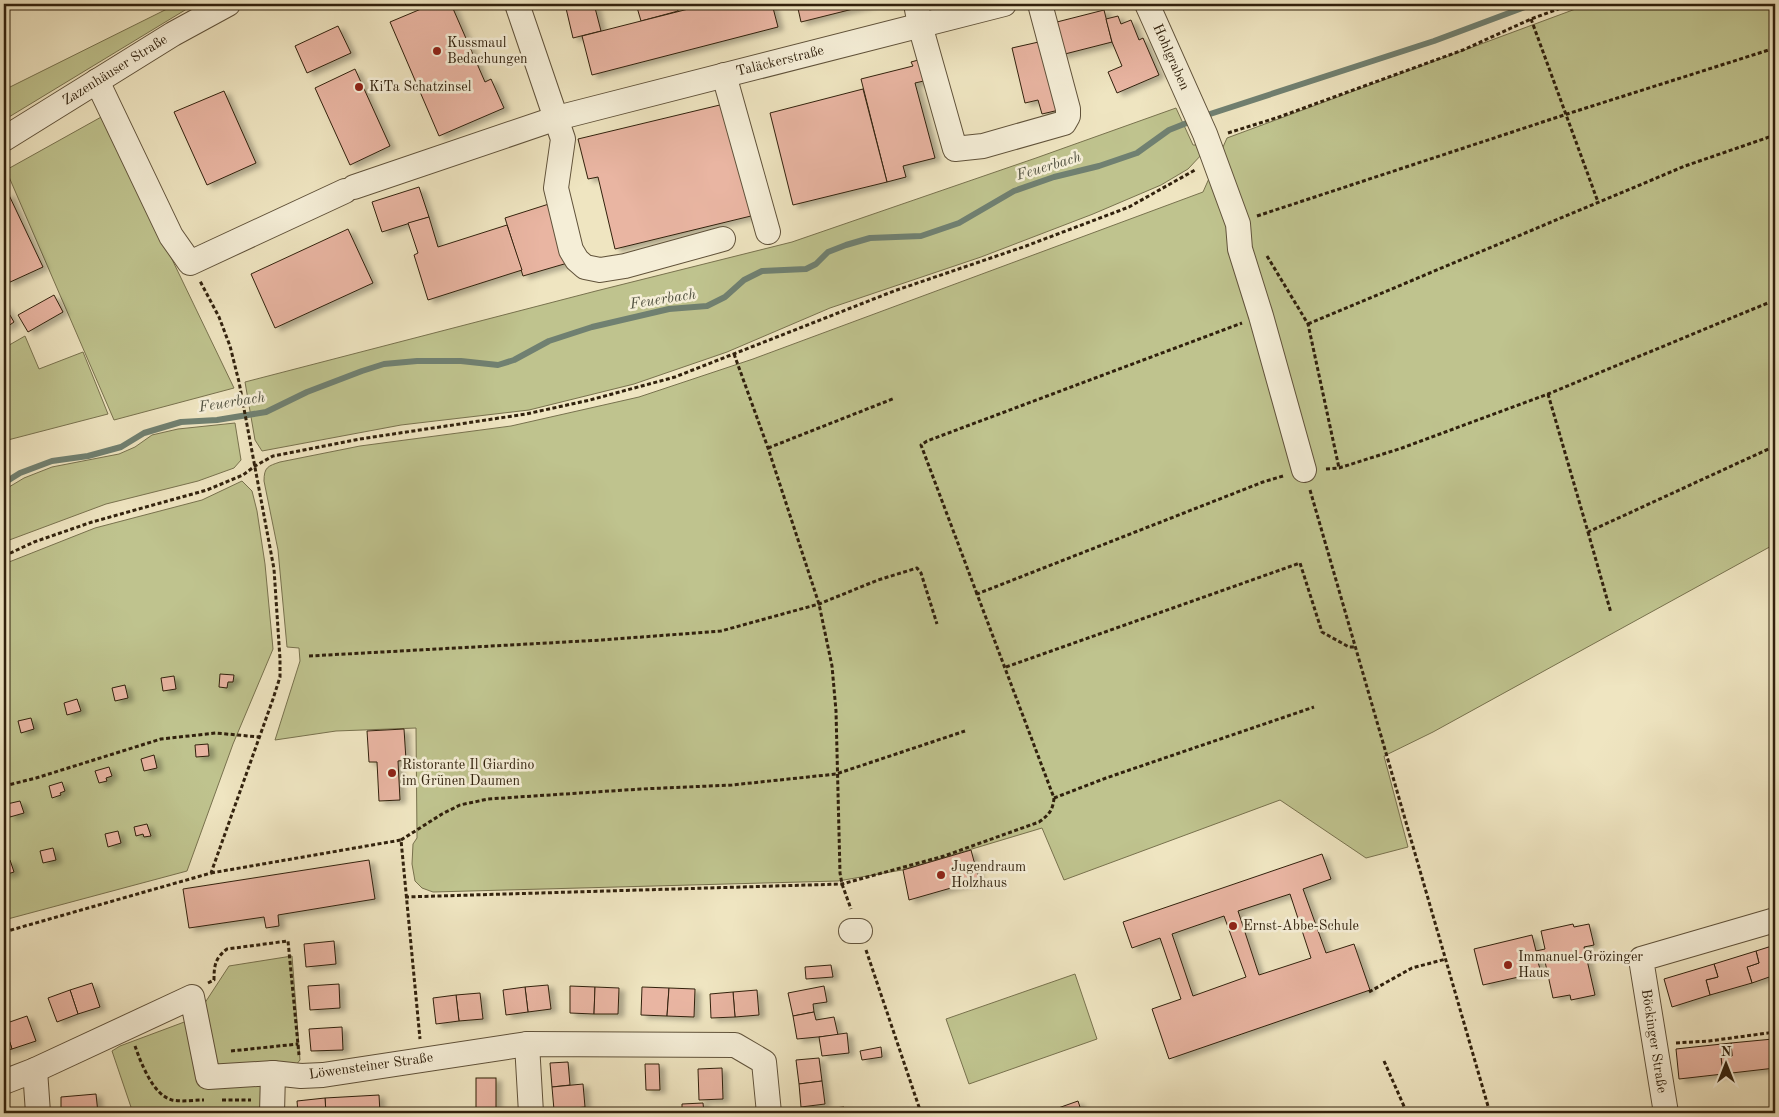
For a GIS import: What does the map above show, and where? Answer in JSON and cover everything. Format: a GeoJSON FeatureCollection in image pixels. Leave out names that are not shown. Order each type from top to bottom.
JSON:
{"type":"FeatureCollection","features":[{"type":"Feature","properties":{"kind":"street","name":"Zazenhäuser Straße"},"geometry":{"type":"LineString","coordinates":[[4,139],[224,4]]}},
{"type":"Feature","properties":{"kind":"street"},"geometry":{"type":"LineString","coordinates":[[517,4],[557,118],[562,139],[556,188],[571,250],[577,260],[585,267],[600,270],[625,266],[723,239]]}},
{"type":"Feature","properties":{"kind":"street","name":"Taläckerstraße"},"geometry":{"type":"LineString","coordinates":[[190,263],[349,189],[557,118],[724,75],[918,14],[1004,4]]}},
{"type":"Feature","properties":{"kind":"street"},"geometry":{"type":"LineString","coordinates":[[918,14],[954,149],[983,146],[1064,123],[1068,116],[1068,109],[1040,4]]}},
{"type":"Feature","properties":{"kind":"street","name":"Hohlgraben"},"geometry":{"type":"LineString","coordinates":[[1147,4],[1209,144],[1238,224],[1240,249],[1261,316],[1304,470]]}},
{"type":"Feature","properties":{"kind":"street"},"geometry":{"type":"LineString","coordinates":[[724,75],[768,232]]}},
{"type":"Feature","properties":{"kind":"street"},"geometry":{"type":"LineString","coordinates":[[97,81],[171,236],[190,263]]}},
{"type":"Feature","properties":{"kind":"street","name":"Böckinger Straße"},"geometry":{"type":"LineString","coordinates":[[1666,1113],[1641,958],[1775,920]]}},
{"type":"Feature","properties":{"kind":"street"},"geometry":{"type":"LineString","coordinates":[[4,1082],[36,1070],[192,997]]}},
{"type":"Feature","properties":{"kind":"street","name":"Löwensteiner Straße"},"geometry":{"type":"LineString","coordinates":[[192,997],[208,1077],[273,1073],[301,1076],[323,1075],[527,1044],[735,1045],[764,1062],[769,1113]]}},
{"type":"Feature","properties":{"kind":"street"},"geometry":{"type":"LineString","coordinates":[[527,1044],[531,1113]]}},
{"type":"Feature","properties":{"kind":"street"},"geometry":{"type":"LineString","coordinates":[[36,1070],[38,1113]]}},
{"type":"Feature","properties":{"kind":"street"},"geometry":{"type":"LineString","coordinates":[[272,1113],[273,1073]]}},
{"type":"Feature","properties":{"kind":"path"},"geometry":{"type":"LineString","coordinates":[[4,556],[34,542],[92,522],[207,490],[243,475],[273,456],[360,439],[526,414],[590,400],[675,377],[894,290],[1026,246],[1129,207],[1187,176],[1209,144],[1222,135],[1463,50],[1531,19],[1572,4]]}},
{"type":"Feature","properties":{"kind":"path"},"geometry":{"type":"LineString","coordinates":[[1531,19],[1598,202]]}},
{"type":"Feature","properties":{"kind":"path"},"geometry":{"type":"LineString","coordinates":[[1238,224],[1567,114],[1775,48]]}},
{"type":"Feature","properties":{"kind":"path"},"geometry":{"type":"LineString","coordinates":[[1308,324],[1685,166],[1775,135]]}},
{"type":"Feature","properties":{"kind":"path"},"geometry":{"type":"LineString","coordinates":[[1263,250],[1308,324],[1339,468]]}},
{"type":"Feature","properties":{"kind":"path"},"geometry":{"type":"LineString","coordinates":[[190,263],[222,324],[230,346],[251,444],[274,569],[280,658],[280,677],[211,873]]}},
{"type":"Feature","properties":{"kind":"path"},"geometry":{"type":"LineString","coordinates":[[977,594],[1263,482],[1304,470],[1339,468],[1402,448],[1548,394],[1775,300]]}},
{"type":"Feature","properties":{"kind":"path"},"geometry":{"type":"LineString","coordinates":[[405,897],[842,884],[944,856],[1039,822],[1049,815],[1053,808],[1054,798],[921,445],[927,441],[1261,316]]}},
{"type":"Feature","properties":{"kind":"path"},"geometry":{"type":"LineString","coordinates":[[734,354],[768,448],[819,604],[832,666],[836,711],[836,774],[842,884],[855,931],[921,1113]]}},
{"type":"Feature","properties":{"kind":"path"},"geometry":{"type":"LineString","coordinates":[[1548,394],[1611,612]]}},
{"type":"Feature","properties":{"kind":"path"},"geometry":{"type":"LineString","coordinates":[[768,448],[895,398]]}},
{"type":"Feature","properties":{"kind":"path"},"geometry":{"type":"LineString","coordinates":[[1588,532],[1775,446]]}},
{"type":"Feature","properties":{"kind":"path"},"geometry":{"type":"LineString","coordinates":[[1304,470],[1490,1113]]}},
{"type":"Feature","properties":{"kind":"path"},"geometry":{"type":"LineString","coordinates":[[1006,668],[1300,563],[1322,632],[1349,646],[1355,647]]}},
{"type":"Feature","properties":{"kind":"path"},"geometry":{"type":"LineString","coordinates":[[309,656],[602,640],[721,631],[819,604],[870,582],[917,568],[921,573],[937,624]]}},
{"type":"Feature","properties":{"kind":"path"},"geometry":{"type":"LineString","coordinates":[[1054,798],[1106,778],[1314,707]]}},
{"type":"Feature","properties":{"kind":"path"},"geometry":{"type":"LineString","coordinates":[[4,932],[211,873],[400,840],[451,810],[488,799],[732,785],[836,774],[965,731]]}},
{"type":"Feature","properties":{"kind":"path"},"geometry":{"type":"LineString","coordinates":[[4,786],[162,739],[216,733],[259,737]]}},
{"type":"Feature","properties":{"kind":"path"},"geometry":{"type":"LineString","coordinates":[[400,840],[422,1060]]}},
{"type":"Feature","properties":{"kind":"path"},"geometry":{"type":"LineString","coordinates":[[192,997],[197,988],[214,980],[214,966],[219,956],[227,949],[288,941],[301,1076]]}},
{"type":"Feature","properties":{"kind":"path"},"geometry":{"type":"LineString","coordinates":[[1369,992],[1412,968],[1446,959]]}},
{"type":"Feature","properties":{"kind":"path"},"geometry":{"type":"LineString","coordinates":[[1654,1044],[1709,1041],[1775,1032]]}},
{"type":"Feature","properties":{"kind":"path"},"geometry":{"type":"LineString","coordinates":[[203,1055],[298,1044]]}},
{"type":"Feature","properties":{"kind":"path"},"geometry":{"type":"LineString","coordinates":[[1384,1061],[1407,1113]]}},
{"type":"Feature","properties":{"kind":"green space"},"geometry":{"type":"Polygon","coordinates":[[[177,4],[195,4],[4,120],[4,90],[177,4]]]}},
{"type":"Feature","properties":{"kind":"green space"},"geometry":{"type":"Polygon","coordinates":[[[1589,4],[1775,4],[1775,544],[1433,732],[1384,756],[1408,847],[1366,858],[1280,800],[1064,880],[1042,828],[902,870],[838,881],[433,892],[422,888],[415,881],[412,864],[413,844],[417,838],[416,728],[336,731],[275,740],[300,661],[299,648],[287,647],[278,550],[264,481],[266,470],[270,466],[280,462],[360,446],[511,426],[639,397],[753,359],[1203,192],[1227,138],[1589,4]]]}},
{"type":"Feature","properties":{"kind":"green space"},"geometry":{"type":"Polygon","coordinates":[[[1176,108],[1193,145],[1199,145],[1203,153],[1188,169],[1161,185],[1093,214],[981,257],[830,308],[727,352],[634,384],[529,410],[401,425],[262,451],[255,440],[245,382],[792,242],[1176,108]]]}},
{"type":"Feature","properties":{"kind":"green space"},"geometry":{"type":"Polygon","coordinates":[[[103,116],[234,388],[114,420],[6,170],[103,116]]]}},
{"type":"Feature","properties":{"kind":"green space"},"geometry":{"type":"Polygon","coordinates":[[[25,336],[39,369],[83,352],[108,414],[4,441],[4,348],[25,336]]]}},
{"type":"Feature","properties":{"kind":"green space"},"geometry":{"type":"Polygon","coordinates":[[[235,423],[241,460],[234,468],[198,481],[106,504],[4,542],[4,490],[24,478],[52,467],[119,454],[135,447],[152,435],[178,429],[235,423]]]}},
{"type":"Feature","properties":{"kind":"green space"},"geometry":{"type":"Polygon","coordinates":[[[242,481],[252,491],[257,511],[265,564],[273,649],[233,744],[187,871],[4,920],[4,564],[95,528],[202,500],[242,481]]]}},
{"type":"Feature","properties":{"kind":"green space"},"geometry":{"type":"Polygon","coordinates":[[[292,956],[300,1060],[267,1100],[262,1113],[133,1113],[112,1051],[120,1046],[195,1018],[229,966],[292,956]]]}},
{"type":"Feature","properties":{"kind":"green space"},"geometry":{"type":"Polygon","coordinates":[[[1075,974],[1097,1039],[969,1084],[946,1019],[1075,974]]]}},
{"type":"Feature","properties":{"kind":"building","name":"Kussmaul Bedachungen"},"geometry":{"type":"Polygon","coordinates":[[[433,4],[451,4],[485,82],[491,79],[504,108],[439,136],[390,22],[433,4]]]}},
{"type":"Feature","properties":{"kind":"building"},"geometry":{"type":"Polygon","coordinates":[[[565,4],[594,4],[601,31],[573,38],[565,4]]]}},
{"type":"Feature","properties":{"kind":"building"},"geometry":{"type":"Polygon","coordinates":[[[636,4],[676,4],[678,11],[641,21],[636,4]]]}},
{"type":"Feature","properties":{"kind":"building"},"geometry":{"type":"Polygon","coordinates":[[[708,4],[772,4],[778,27],[592,75],[582,36],[708,4]]]}},
{"type":"Feature","properties":{"kind":"building"},"geometry":{"type":"Polygon","coordinates":[[[797,4],[869,4],[869,5],[801,22],[797,4]]]}},
{"type":"Feature","properties":{"kind":"building"},"geometry":{"type":"Polygon","coordinates":[[[1104,10],[1112,42],[1061,55],[1053,23],[1104,10]]]}},
{"type":"Feature","properties":{"kind":"building"},"geometry":{"type":"Polygon","coordinates":[[[1118,16],[1121,24],[1131,20],[1139,40],[1143,38],[1159,75],[1117,93],[1108,72],[1122,66],[1112,42],[1106,19],[1118,16]]]}},
{"type":"Feature","properties":{"kind":"building"},"geometry":{"type":"Polygon","coordinates":[[[338,26],[351,53],[307,73],[295,46],[338,26]]]}},
{"type":"Feature","properties":{"kind":"building"},"geometry":{"type":"Polygon","coordinates":[[[1043,41],[1059,110],[1042,114],[1038,100],[1025,103],[1012,48],[1043,41]]]}},
{"type":"Feature","properties":{"kind":"building"},"geometry":{"type":"Polygon","coordinates":[[[922,59],[928,80],[915,83],[935,158],[903,166],[906,177],[887,182],[861,79],[913,66],[911,62],[922,59]]]}},
{"type":"Feature","properties":{"kind":"building"},"geometry":{"type":"Polygon","coordinates":[[[355,69],[390,146],[350,165],[315,88],[355,69]]]}},
{"type":"Feature","properties":{"kind":"building"},"geometry":{"type":"Polygon","coordinates":[[[863,89],[887,182],[793,205],[770,113],[863,89]]]}},
{"type":"Feature","properties":{"kind":"building"},"geometry":{"type":"Polygon","coordinates":[[[224,91],[256,163],[207,185],[174,112],[224,91]]]}},
{"type":"Feature","properties":{"kind":"building"},"geometry":{"type":"Polygon","coordinates":[[[724,104],[751,216],[615,249],[598,177],[588,179],[578,139],[724,104]]]}},
{"type":"Feature","properties":{"kind":"building"},"geometry":{"type":"Polygon","coordinates":[[[419,187],[429,217],[382,232],[372,202],[419,187]]]}},
{"type":"Feature","properties":{"kind":"building"},"geometry":{"type":"Polygon","coordinates":[[[8,193],[43,267],[8,283],[4,275],[4,195],[8,193]]]}},
{"type":"Feature","properties":{"kind":"building"},"geometry":{"type":"Polygon","coordinates":[[[552,203],[571,262],[523,276],[505,218],[552,203]]]}},
{"type":"Feature","properties":{"kind":"building"},"geometry":{"type":"Polygon","coordinates":[[[429,217],[438,247],[507,225],[522,270],[428,300],[414,255],[418,253],[408,223],[429,217]]]}},
{"type":"Feature","properties":{"kind":"building"},"geometry":{"type":"Polygon","coordinates":[[[348,229],[373,283],[275,328],[251,274],[348,229]]]}},
{"type":"Feature","properties":{"kind":"building"},"geometry":{"type":"Polygon","coordinates":[[[54,295],[63,312],[28,332],[18,315],[54,295]]]}},
{"type":"Feature","properties":{"kind":"building"},"geometry":{"type":"Polygon","coordinates":[[[4,305],[14,322],[4,329],[4,305]]]}},
{"type":"Feature","properties":{"kind":"building"},"geometry":{"type":"Polygon","coordinates":[[[220,674],[234,675],[233,682],[228,682],[227,688],[219,687],[220,674]]]}},
{"type":"Feature","properties":{"kind":"building"},"geometry":{"type":"Polygon","coordinates":[[[174,676],[176,689],[163,691],[161,678],[174,676]]]}},
{"type":"Feature","properties":{"kind":"building"},"geometry":{"type":"Polygon","coordinates":[[[125,685],[128,698],[115,701],[112,688],[125,685]]]}},
{"type":"Feature","properties":{"kind":"building"},"geometry":{"type":"Polygon","coordinates":[[[77,699],[81,711],[67,715],[64,703],[77,699]]]}},
{"type":"Feature","properties":{"kind":"building"},"geometry":{"type":"Polygon","coordinates":[[[31,718],[34,729],[21,733],[18,721],[31,718]]]}},
{"type":"Feature","properties":{"kind":"building"},"geometry":{"type":"Polygon","coordinates":[[[404,729],[406,760],[398,761],[400,800],[379,801],[377,762],[369,762],[367,731],[404,729]]]}},
{"type":"Feature","properties":{"kind":"building"},"geometry":{"type":"Polygon","coordinates":[[[208,744],[209,756],[196,757],[195,745],[208,744]]]}},
{"type":"Feature","properties":{"kind":"building"},"geometry":{"type":"Polygon","coordinates":[[[154,755],[157,768],[144,771],[141,759],[154,755]]]}},
{"type":"Feature","properties":{"kind":"building"},"geometry":{"type":"Polygon","coordinates":[[[109,767],[112,776],[106,778],[107,781],[99,783],[95,771],[109,767]]]}},
{"type":"Feature","properties":{"kind":"building"},"geometry":{"type":"Polygon","coordinates":[[[62,782],[65,791],[60,793],[61,795],[52,798],[49,786],[62,782]]]}},
{"type":"Feature","properties":{"kind":"building"},"geometry":{"type":"Polygon","coordinates":[[[20,801],[24,813],[10,817],[7,804],[20,801]]]}},
{"type":"Feature","properties":{"kind":"building"},"geometry":{"type":"Polygon","coordinates":[[[147,824],[151,836],[144,837],[143,834],[136,836],[134,827],[147,824]]]}},
{"type":"Feature","properties":{"kind":"building"},"geometry":{"type":"Polygon","coordinates":[[[118,831],[121,843],[108,847],[105,834],[118,831]]]}},
{"type":"Feature","properties":{"kind":"building"},"geometry":{"type":"Polygon","coordinates":[[[53,848],[56,860],[43,863],[40,851],[53,848]]]}},
{"type":"Feature","properties":{"kind":"building","name":"Jugendraum Holzhaus"},"geometry":{"type":"Polygon","coordinates":[[[971,850],[979,880],[909,900],[903,870],[971,850]]]}},
{"type":"Feature","properties":{"kind":"building"},"geometry":{"type":"Polygon","coordinates":[[[1322,854],[1331,879],[1303,889],[1326,953],[1354,944],[1370,990],[1169,1059],[1152,1009],[1181,999],[1160,938],[1132,948],[1123,922],[1322,854]],[[1290,894],[1238,911],[1259,975],[1311,958],[1290,894]],[[1224,916],[1172,934],[1193,996],[1246,977],[1224,916]]]}},
{"type":"Feature","properties":{"kind":"building"},"geometry":{"type":"Polygon","coordinates":[[[10,860],[14,872],[4,875],[4,862],[10,860]]]}},
{"type":"Feature","properties":{"kind":"building"},"geometry":{"type":"Polygon","coordinates":[[[369,860],[375,899],[278,915],[279,926],[266,928],[264,917],[189,928],[183,889],[369,860]]]}},
{"type":"Feature","properties":{"kind":"building","name":"Immanuel-Grözinger Haus"},"geometry":{"type":"Polygon","coordinates":[[[1573,924],[1574,927],[1589,924],[1594,945],[1584,947],[1595,995],[1571,1000],[1570,995],[1553,998],[1544,957],[1537,959],[1541,972],[1483,985],[1474,949],[1532,935],[1536,951],[1545,949],[1541,931],[1573,924]]]}},
{"type":"Feature","properties":{"kind":"building"},"geometry":{"type":"Polygon","coordinates":[[[334,941],[336,964],[306,967],[304,944],[334,941]]]}},
{"type":"Feature","properties":{"kind":"building"},"geometry":{"type":"Polygon","coordinates":[[[1775,945],[1775,975],[1752,983],[1747,967],[1759,963],[1756,951],[1775,945]]]}},
{"type":"Feature","properties":{"kind":"building"},"geometry":{"type":"Polygon","coordinates":[[[1756,951],[1759,963],[1747,967],[1752,983],[1710,995],[1706,980],[1718,977],[1714,964],[1756,951]]]}},
{"type":"Feature","properties":{"kind":"building"},"geometry":{"type":"Polygon","coordinates":[[[1714,964],[1718,977],[1706,980],[1710,995],[1672,1007],[1664,979],[1714,964]]]}},
{"type":"Feature","properties":{"kind":"building"},"geometry":{"type":"Polygon","coordinates":[[[831,965],[833,977],[806,979],[805,967],[831,965]]]}},
{"type":"Feature","properties":{"kind":"building"},"geometry":{"type":"Polygon","coordinates":[[[92,983],[100,1007],[78,1014],[70,990],[92,983]]]}},
{"type":"Feature","properties":{"kind":"building"},"geometry":{"type":"Polygon","coordinates":[[[339,984],[340,1008],[310,1010],[308,986],[339,984]]]}},
{"type":"Feature","properties":{"kind":"building"},"geometry":{"type":"Polygon","coordinates":[[[548,985],[551,1009],[528,1012],[525,987],[548,985]]]}},
{"type":"Feature","properties":{"kind":"building"},"geometry":{"type":"Polygon","coordinates":[[[570,986],[595,987],[594,1014],[570,1013],[570,986]]]}},
{"type":"Feature","properties":{"kind":"building"},"geometry":{"type":"Polygon","coordinates":[[[824,986],[827,1002],[813,1004],[814,1012],[793,1016],[788,993],[824,986]]]}},
{"type":"Feature","properties":{"kind":"building"},"geometry":{"type":"Polygon","coordinates":[[[525,987],[528,1012],[506,1015],[503,990],[525,987]]]}},
{"type":"Feature","properties":{"kind":"building"},"geometry":{"type":"Polygon","coordinates":[[[595,987],[619,988],[618,1014],[594,1014],[595,987]]]}},
{"type":"Feature","properties":{"kind":"building"},"geometry":{"type":"Polygon","coordinates":[[[642,987],[669,988],[667,1016],[641,1015],[642,987]]]}},
{"type":"Feature","properties":{"kind":"building"},"geometry":{"type":"Polygon","coordinates":[[[669,988],[695,989],[694,1017],[667,1016],[669,988]]]}},
{"type":"Feature","properties":{"kind":"building"},"geometry":{"type":"Polygon","coordinates":[[[70,990],[78,1014],[57,1022],[48,998],[70,990]]]}},
{"type":"Feature","properties":{"kind":"building"},"geometry":{"type":"Polygon","coordinates":[[[757,990],[759,1015],[735,1017],[733,992],[757,990]]]}},
{"type":"Feature","properties":{"kind":"building"},"geometry":{"type":"Polygon","coordinates":[[[733,992],[735,1017],[711,1018],[710,994],[733,992]]]}},
{"type":"Feature","properties":{"kind":"building"},"geometry":{"type":"Polygon","coordinates":[[[480,993],[483,1019],[459,1021],[456,995],[480,993]]]}},
{"type":"Feature","properties":{"kind":"building"},"geometry":{"type":"Polygon","coordinates":[[[456,995],[459,1021],[436,1024],[433,998],[456,995]]]}},
{"type":"Feature","properties":{"kind":"building"},"geometry":{"type":"Polygon","coordinates":[[[814,1012],[816,1020],[834,1017],[838,1035],[797,1039],[793,1016],[814,1012]]]}},
{"type":"Feature","properties":{"kind":"building"},"geometry":{"type":"Polygon","coordinates":[[[27,1016],[36,1041],[12,1049],[4,1024],[27,1016]]]}},
{"type":"Feature","properties":{"kind":"building"},"geometry":{"type":"Polygon","coordinates":[[[4,1025],[12,1049],[4,1051],[4,1025]]]}},
{"type":"Feature","properties":{"kind":"building"},"geometry":{"type":"Polygon","coordinates":[[[342,1027],[343,1050],[311,1051],[309,1029],[342,1027]]]}},
{"type":"Feature","properties":{"kind":"building"},"geometry":{"type":"Polygon","coordinates":[[[847,1033],[849,1053],[822,1056],[819,1037],[847,1033]]]}},
{"type":"Feature","properties":{"kind":"building"},"geometry":{"type":"Polygon","coordinates":[[[1773,1039],[1775,1068],[1723,1074],[1721,1057],[1732,1056],[1731,1043],[1773,1039]]]}},
{"type":"Feature","properties":{"kind":"building"},"geometry":{"type":"Polygon","coordinates":[[[1731,1043],[1732,1056],[1721,1057],[1723,1074],[1679,1079],[1676,1049],[1731,1043]]]}},
{"type":"Feature","properties":{"kind":"building"},"geometry":{"type":"Polygon","coordinates":[[[881,1047],[882,1057],[862,1060],[860,1051],[881,1047]]]}},
{"type":"Feature","properties":{"kind":"building"},"geometry":{"type":"Polygon","coordinates":[[[819,1058],[822,1081],[799,1084],[796,1060],[819,1058]]]}},
{"type":"Feature","properties":{"kind":"building"},"geometry":{"type":"Polygon","coordinates":[[[568,1062],[570,1085],[552,1087],[550,1063],[568,1062]]]}},
{"type":"Feature","properties":{"kind":"building"},"geometry":{"type":"Polygon","coordinates":[[[645,1064],[659,1064],[660,1090],[646,1090],[645,1064]]]}},
{"type":"Feature","properties":{"kind":"building"},"geometry":{"type":"Polygon","coordinates":[[[722,1068],[723,1099],[699,1100],[698,1069],[722,1068]]]}},
{"type":"Feature","properties":{"kind":"building"},"geometry":{"type":"Polygon","coordinates":[[[476,1078],[496,1078],[496,1108],[476,1108],[476,1078]]]}},
{"type":"Feature","properties":{"kind":"building"},"geometry":{"type":"Polygon","coordinates":[[[822,1081],[825,1104],[801,1107],[799,1084],[822,1081]]]}},
{"type":"Feature","properties":{"kind":"building"},"geometry":{"type":"Polygon","coordinates":[[[583,1084],[585,1107],[554,1110],[552,1087],[583,1084]]]}},
{"type":"Feature","properties":{"kind":"building"},"geometry":{"type":"Polygon","coordinates":[[[96,1094],[98,1113],[61,1113],[61,1097],[96,1094]]]}},
{"type":"Feature","properties":{"kind":"building"},"geometry":{"type":"Polygon","coordinates":[[[379,1095],[380,1113],[326,1113],[325,1098],[379,1095]]]}},
{"type":"Feature","properties":{"kind":"building"},"geometry":{"type":"Polygon","coordinates":[[[325,1098],[326,1113],[298,1113],[297,1101],[325,1098]]]}},
{"type":"Feature","properties":{"kind":"building"},"geometry":{"type":"Polygon","coordinates":[[[1078,1101],[1082,1113],[1044,1113],[1078,1101]]]}},
{"type":"Feature","properties":{"kind":"building"},"geometry":{"type":"Polygon","coordinates":[[[703,1103],[704,1113],[682,1113],[682,1104],[703,1103]]]}},
{"type":"Feature","properties":{"kind":"building"},"geometry":{"type":"Polygon","coordinates":[[[844,1107],[844,1113],[825,1113],[824,1109],[844,1107]]]}},
{"type":"Feature","properties":{"kind":"building"},"geometry":{"type":"Polygon","coordinates":[[[905,1108],[905,1113],[884,1113],[884,1109],[905,1108]]]}},
{"type":"Feature","properties":{"kind":"building"},"geometry":{"type":"Polygon","coordinates":[[[453,1111],[474,1111],[474,1113],[453,1113],[453,1111]]]}},
{"type":"Feature","properties":{"kind":"waterway","name":"Feuerbach"},"geometry":{"type":"LineString","coordinates":[[4,483],[20,473],[52,461],[88,456],[121,447],[144,433],[181,422],[217,420],[266,412],[307,392],[384,364],[417,361],[461,361],[498,365],[514,360],[549,341],[592,327],[669,309],[707,306],[725,297],[744,280],[762,271],[806,269],[816,264],[828,252],[846,245],[870,238],[921,236],[959,223],[1014,191],[1054,177],[1099,166],[1137,153],[1169,130],[1207,115],[1434,41],[1533,4]]}},
{"type":"Feature","properties":{"kind":"place","name":"Kussmaul Bedachungen"},"geometry":{"type":"Point","coordinates":[437,51]}},
{"type":"Feature","properties":{"kind":"place","name":"KiTa Schatzinsel"},"geometry":{"type":"Point","coordinates":[359,87]}},
{"type":"Feature","properties":{"kind":"place","name":"Ristorante Il Giardino im Grünen Daumen"},"geometry":{"type":"Point","coordinates":[392,773]}},
{"type":"Feature","properties":{"kind":"place","name":"Jugendraum Holzhaus"},"geometry":{"type":"Point","coordinates":[941,875]}},
{"type":"Feature","properties":{"kind":"place","name":"Ernst-Abbe-Schule"},"geometry":{"type":"Point","coordinates":[1233,926]}},
{"type":"Feature","properties":{"kind":"place","name":"Immanuel-Grözinger Haus"},"geometry":{"type":"Point","coordinates":[1508,965]}}]}
